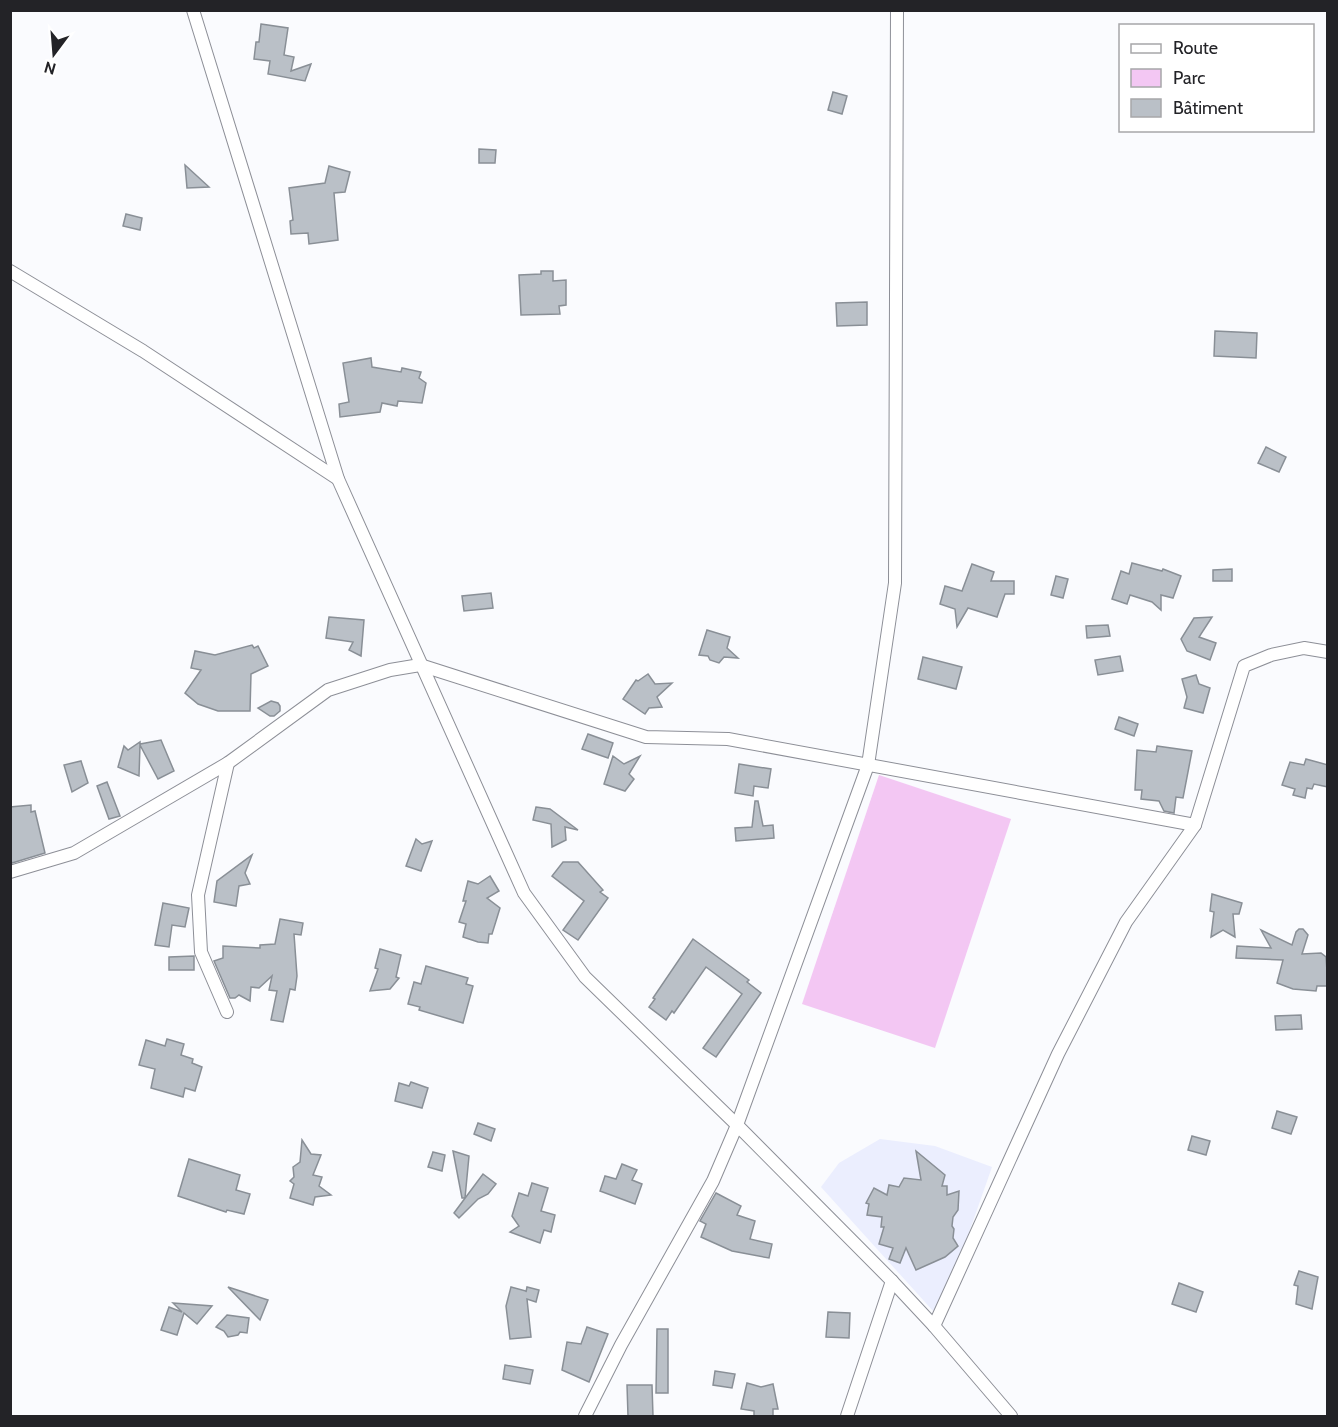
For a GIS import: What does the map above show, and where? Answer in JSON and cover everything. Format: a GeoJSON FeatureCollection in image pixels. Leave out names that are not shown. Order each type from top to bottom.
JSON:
{"type":"FeatureCollection","features":[{"type":"Feature","properties":{"kind":"street"},"geometry":{"type":"LineString","coordinates":[[193,10],[338,478],[524,893],[585,977],[892,1281],[1011,1416]]}},
{"type":"Feature","properties":{"kind":"street"},"geometry":{"type":"LineString","coordinates":[[585,1416],[621,1345],[713,1181],[737,1125],[868,765],[895,583],[897,10]]}},
{"type":"Feature","properties":{"kind":"street"},"geometry":{"type":"LineString","coordinates":[[10,271],[134,346],[338,478]]}},
{"type":"Feature","properties":{"kind":"street"},"geometry":{"type":"LineString","coordinates":[[934,1326],[1058,1054],[1121,932],[1195,825],[1244,666],[1271,656],[1304,648],[1328,652]]}},
{"type":"Feature","properties":{"kind":"street"},"geometry":{"type":"LineString","coordinates":[[10,872],[74,853],[228,763],[328,690],[390,670],[420,665],[646,737],[729,739],[1195,825]]}},
{"type":"Feature","properties":{"kind":"street"},"geometry":{"type":"LineString","coordinates":[[227,1012],[201,952],[198,895],[228,763]]}},
{"type":"Feature","properties":{"kind":"street"},"geometry":{"type":"LineString","coordinates":[[847,1416],[892,1281]]}},
{"type":"Feature","properties":{"kind":"shaded area"},"geometry":{"type":"Polygon","coordinates":[[[880,1139],[935,1146],[992,1167],[959,1261],[934,1312],[821,1187],[839,1163],[880,1139]]]}},
{"type":"Feature","properties":{"kind":"green space"},"geometry":{"type":"Polygon","coordinates":[[[879,775],[1011,819],[935,1048],[802,1004],[879,775]]]}},
{"type":"Feature","properties":{"kind":"building"},"geometry":{"type":"Polygon","coordinates":[[[261,24],[288,28],[284,55],[294,57],[291,71],[311,64],[305,81],[268,74],[270,61],[254,59],[261,24]]]}},
{"type":"Feature","properties":{"kind":"building"},"geometry":{"type":"Polygon","coordinates":[[[833,92],[847,96],[842,114],[828,110],[833,92]]]}},
{"type":"Feature","properties":{"kind":"building"},"geometry":{"type":"Polygon","coordinates":[[[479,149],[496,150],[495,163],[479,163],[479,149]]]}},
{"type":"Feature","properties":{"kind":"building"},"geometry":{"type":"Polygon","coordinates":[[[185,165],[209,187],[187,188],[185,165]]]}},
{"type":"Feature","properties":{"kind":"building"},"geometry":{"type":"Polygon","coordinates":[[[329,166],[350,172],[345,192],[334,193],[338,240],[309,244],[308,233],[291,234],[290,221],[293,220],[289,188],[325,183],[329,166]]]}},
{"type":"Feature","properties":{"kind":"building"},"geometry":{"type":"Polygon","coordinates":[[[126,214],[142,218],[140,230],[123,226],[126,214]]]}},
{"type":"Feature","properties":{"kind":"building"},"geometry":{"type":"Polygon","coordinates":[[[541,271],[553,271],[553,281],[566,280],[566,305],[559,306],[560,314],[521,315],[519,275],[541,274],[541,271]]]}},
{"type":"Feature","properties":{"kind":"building"},"geometry":{"type":"Polygon","coordinates":[[[867,302],[867,325],[837,326],[836,303],[867,302]]]}},
{"type":"Feature","properties":{"kind":"building"},"geometry":{"type":"Polygon","coordinates":[[[1215,331],[1257,333],[1256,358],[1214,356],[1215,331]]]}},
{"type":"Feature","properties":{"kind":"building"},"geometry":{"type":"Polygon","coordinates":[[[371,358],[372,367],[401,372],[402,368],[421,372],[419,378],[426,383],[422,403],[398,401],[397,406],[382,403],[380,412],[340,417],[339,404],[349,402],[343,363],[371,358]]]}},
{"type":"Feature","properties":{"kind":"building"},"geometry":{"type":"Polygon","coordinates":[[[1266,447],[1286,457],[1279,472],[1258,463],[1266,447]]]}},
{"type":"Feature","properties":{"kind":"building"},"geometry":{"type":"Polygon","coordinates":[[[1132,563],[1162,571],[1163,569],[1181,576],[1173,598],[1161,595],[1161,610],[1152,602],[1130,595],[1127,604],[1112,599],[1121,571],[1129,574],[1132,563]]]}},
{"type":"Feature","properties":{"kind":"building"},"geometry":{"type":"Polygon","coordinates":[[[972,564],[994,572],[991,581],[1014,581],[1014,594],[1005,594],[997,617],[968,608],[957,627],[955,609],[940,604],[945,586],[962,591],[972,564]]]}},
{"type":"Feature","properties":{"kind":"building"},"geometry":{"type":"Polygon","coordinates":[[[1232,569],[1232,581],[1213,581],[1213,570],[1232,569]]]}},
{"type":"Feature","properties":{"kind":"building"},"geometry":{"type":"Polygon","coordinates":[[[1056,576],[1068,579],[1063,598],[1051,595],[1056,576]]]}},
{"type":"Feature","properties":{"kind":"building"},"geometry":{"type":"Polygon","coordinates":[[[491,593],[493,608],[464,611],[462,596],[491,593]]]}},
{"type":"Feature","properties":{"kind":"building"},"geometry":{"type":"Polygon","coordinates":[[[329,617],[364,620],[361,656],[349,650],[353,642],[326,638],[329,617]]]}},
{"type":"Feature","properties":{"kind":"building"},"geometry":{"type":"Polygon","coordinates":[[[1212,617],[1199,637],[1216,643],[1210,660],[1187,651],[1181,639],[1194,618],[1212,617]]]}},
{"type":"Feature","properties":{"kind":"building"},"geometry":{"type":"Polygon","coordinates":[[[1108,625],[1110,636],[1087,638],[1086,626],[1108,625]]]}},
{"type":"Feature","properties":{"kind":"building"},"geometry":{"type":"Polygon","coordinates":[[[707,630],[730,637],[727,648],[738,658],[724,657],[719,663],[710,660],[708,656],[699,655],[707,630]]]}},
{"type":"Feature","properties":{"kind":"building"},"geometry":{"type":"Polygon","coordinates":[[[252,645],[254,648],[258,646],[268,666],[251,674],[250,711],[218,711],[198,704],[185,693],[201,670],[191,668],[195,651],[215,655],[252,645]]]}},
{"type":"Feature","properties":{"kind":"building"},"geometry":{"type":"Polygon","coordinates":[[[1120,656],[1123,671],[1098,675],[1095,660],[1120,656]]]}},
{"type":"Feature","properties":{"kind":"building"},"geometry":{"type":"Polygon","coordinates":[[[923,657],[962,667],[956,689],[918,679],[923,657]]]}},
{"type":"Feature","properties":{"kind":"building"},"geometry":{"type":"Polygon","coordinates":[[[648,674],[655,684],[672,683],[657,697],[662,707],[649,708],[645,714],[623,699],[636,680],[648,674]]]}},
{"type":"Feature","properties":{"kind":"building"},"geometry":{"type":"Polygon","coordinates":[[[1196,675],[1199,684],[1210,688],[1203,713],[1184,708],[1187,697],[1182,679],[1196,675]]]}},
{"type":"Feature","properties":{"kind":"building"},"geometry":{"type":"Polygon","coordinates":[[[271,701],[280,706],[280,711],[274,716],[258,708],[271,701]]]}},
{"type":"Feature","properties":{"kind":"building"},"geometry":{"type":"Polygon","coordinates":[[[1119,717],[1138,724],[1134,736],[1115,729],[1119,717]]]}},
{"type":"Feature","properties":{"kind":"building"},"geometry":{"type":"Polygon","coordinates":[[[588,734],[613,743],[608,758],[582,749],[588,734]]]}},
{"type":"Feature","properties":{"kind":"building"},"geometry":{"type":"Polygon","coordinates":[[[161,740],[174,771],[158,779],[140,745],[139,776],[118,767],[124,746],[128,750],[140,742],[140,744],[161,740]]]}},
{"type":"Feature","properties":{"kind":"building"},"geometry":{"type":"Polygon","coordinates":[[[1157,746],[1192,751],[1183,798],[1176,797],[1174,813],[1164,811],[1159,801],[1141,799],[1142,790],[1135,790],[1137,750],[1156,752],[1157,746]]]}},
{"type":"Feature","properties":{"kind":"building"},"geometry":{"type":"Polygon","coordinates":[[[613,756],[624,764],[640,756],[629,774],[634,779],[625,791],[604,784],[613,756]]]}},
{"type":"Feature","properties":{"kind":"building"},"geometry":{"type":"Polygon","coordinates":[[[1306,759],[1328,765],[1328,787],[1314,784],[1312,789],[1307,788],[1305,798],[1293,795],[1295,789],[1282,785],[1290,762],[1304,765],[1306,759]]]}},
{"type":"Feature","properties":{"kind":"building"},"geometry":{"type":"Polygon","coordinates":[[[81,761],[88,783],[72,792],[64,765],[81,761]]]}},
{"type":"Feature","properties":{"kind":"building"},"geometry":{"type":"Polygon","coordinates":[[[739,764],[771,769],[768,788],[754,786],[753,796],[735,793],[739,764]]]}},
{"type":"Feature","properties":{"kind":"building"},"geometry":{"type":"Polygon","coordinates":[[[107,782],[120,816],[109,819],[97,786],[107,782]]]}},
{"type":"Feature","properties":{"kind":"building"},"geometry":{"type":"Polygon","coordinates":[[[755,801],[758,801],[763,826],[773,825],[774,838],[736,841],[735,828],[752,827],[755,801]]]}},
{"type":"Feature","properties":{"kind":"building"},"geometry":{"type":"Polygon","coordinates":[[[31,805],[31,812],[35,811],[45,853],[12,863],[10,858],[10,807],[31,805]]]}},
{"type":"Feature","properties":{"kind":"building"},"geometry":{"type":"Polygon","coordinates":[[[536,807],[550,809],[578,830],[565,827],[566,840],[552,847],[551,824],[533,820],[536,807]]]}},
{"type":"Feature","properties":{"kind":"building"},"geometry":{"type":"Polygon","coordinates":[[[416,839],[422,844],[432,841],[421,871],[406,866],[416,839]]]}},
{"type":"Feature","properties":{"kind":"building"},"geometry":{"type":"Polygon","coordinates":[[[252,855],[245,873],[250,884],[239,886],[236,906],[214,902],[217,881],[252,855]]]}},
{"type":"Feature","properties":{"kind":"building"},"geometry":{"type":"Polygon","coordinates":[[[563,862],[578,862],[603,890],[600,892],[608,898],[578,940],[563,930],[584,901],[552,876],[563,862]]]}},
{"type":"Feature","properties":{"kind":"building"},"geometry":{"type":"Polygon","coordinates":[[[490,876],[499,891],[487,898],[500,908],[492,934],[489,934],[488,943],[478,942],[463,937],[466,924],[459,922],[466,901],[463,901],[468,881],[478,884],[490,876]]]}},
{"type":"Feature","properties":{"kind":"building"},"geometry":{"type":"Polygon","coordinates":[[[1212,894],[1242,903],[1239,914],[1233,914],[1235,937],[1223,930],[1211,937],[1214,912],[1210,911],[1212,894]]]}},
{"type":"Feature","properties":{"kind":"building"},"geometry":{"type":"Polygon","coordinates":[[[163,903],[189,908],[185,927],[172,925],[169,947],[155,945],[163,903]]]}},
{"type":"Feature","properties":{"kind":"building"},"geometry":{"type":"Polygon","coordinates":[[[280,919],[303,923],[301,935],[294,934],[297,976],[295,990],[290,989],[283,1022],[271,1020],[277,991],[269,990],[272,976],[259,988],[251,987],[250,1001],[239,995],[230,998],[214,961],[223,958],[223,946],[260,948],[260,945],[275,944],[280,919]]]}},
{"type":"Feature","properties":{"kind":"building"},"geometry":{"type":"Polygon","coordinates":[[[1299,929],[1303,929],[1308,935],[1302,954],[1321,953],[1326,957],[1328,986],[1317,986],[1316,991],[1293,989],[1277,983],[1283,960],[1236,958],[1237,946],[1271,948],[1261,930],[1292,945],[1299,929]]]}},
{"type":"Feature","properties":{"kind":"building"},"geometry":{"type":"Polygon","coordinates":[[[693,939],[749,980],[747,982],[761,993],[716,1057],[703,1048],[742,994],[706,967],[674,1013],[672,1011],[666,1020],[649,1007],[693,939]]]}},
{"type":"Feature","properties":{"kind":"building"},"geometry":{"type":"Polygon","coordinates":[[[380,949],[401,955],[396,977],[399,978],[390,989],[370,991],[378,969],[375,968],[380,949]]]}},
{"type":"Feature","properties":{"kind":"building"},"geometry":{"type":"Polygon","coordinates":[[[194,956],[194,970],[169,970],[169,957],[194,956]]]}},
{"type":"Feature","properties":{"kind":"building"},"geometry":{"type":"Polygon","coordinates":[[[426,966],[468,978],[466,984],[473,986],[463,1023],[419,1010],[420,1007],[408,1004],[414,982],[421,984],[426,966]]]}},
{"type":"Feature","properties":{"kind":"building"},"geometry":{"type":"Polygon","coordinates":[[[1301,1015],[1302,1029],[1276,1030],[1275,1016],[1301,1015]]]}},
{"type":"Feature","properties":{"kind":"building"},"geometry":{"type":"Polygon","coordinates":[[[167,1039],[184,1044],[181,1055],[193,1059],[192,1063],[202,1067],[195,1091],[185,1088],[183,1097],[151,1088],[155,1069],[139,1065],[146,1040],[165,1046],[167,1039]]]}},
{"type":"Feature","properties":{"kind":"building"},"geometry":{"type":"Polygon","coordinates":[[[411,1082],[428,1088],[422,1108],[395,1101],[399,1083],[409,1086],[411,1082]]]}},
{"type":"Feature","properties":{"kind":"building"},"geometry":{"type":"Polygon","coordinates":[[[1277,1111],[1297,1117],[1291,1134],[1272,1128],[1277,1111]]]}},
{"type":"Feature","properties":{"kind":"building"},"geometry":{"type":"Polygon","coordinates":[[[478,1123],[495,1129],[491,1141],[474,1134],[478,1123]]]}},
{"type":"Feature","properties":{"kind":"building"},"geometry":{"type":"Polygon","coordinates":[[[1192,1136],[1210,1141],[1206,1155],[1188,1150],[1192,1136]]]}},
{"type":"Feature","properties":{"kind":"building"},"geometry":{"type":"Polygon","coordinates":[[[302,1140],[311,1154],[321,1155],[313,1175],[322,1177],[319,1186],[331,1195],[315,1197],[313,1205],[290,1198],[294,1184],[290,1181],[294,1177],[293,1167],[300,1162],[302,1140]]]}},
{"type":"Feature","properties":{"kind":"building"},"geometry":{"type":"Polygon","coordinates":[[[453,1151],[469,1156],[465,1198],[462,1198],[453,1151]]]}},
{"type":"Feature","properties":{"kind":"building"},"geometry":{"type":"Polygon","coordinates":[[[916,1151],[945,1175],[942,1186],[947,1186],[947,1195],[959,1191],[958,1210],[953,1217],[952,1226],[953,1238],[958,1246],[945,1257],[916,1270],[906,1248],[900,1263],[889,1259],[893,1248],[879,1244],[884,1227],[881,1227],[882,1217],[867,1215],[869,1204],[866,1203],[874,1188],[887,1195],[889,1185],[899,1187],[904,1178],[921,1180],[916,1151]]]}},
{"type":"Feature","properties":{"kind":"building"},"geometry":{"type":"Polygon","coordinates":[[[433,1152],[445,1155],[442,1171],[428,1167],[433,1152]]]}},
{"type":"Feature","properties":{"kind":"building"},"geometry":{"type":"Polygon","coordinates":[[[189,1159],[240,1175],[236,1190],[250,1194],[244,1214],[227,1210],[226,1212],[178,1196],[189,1159]]]}},
{"type":"Feature","properties":{"kind":"building"},"geometry":{"type":"Polygon","coordinates":[[[622,1164],[637,1170],[632,1180],[642,1184],[635,1204],[600,1191],[605,1176],[616,1179],[622,1164]]]}},
{"type":"Feature","properties":{"kind":"building"},"geometry":{"type":"Polygon","coordinates":[[[483,1174],[496,1184],[488,1194],[478,1199],[459,1218],[454,1213],[483,1174]]]}},
{"type":"Feature","properties":{"kind":"building"},"geometry":{"type":"Polygon","coordinates":[[[532,1183],[548,1188],[541,1211],[555,1215],[551,1232],[544,1230],[540,1243],[510,1232],[519,1226],[512,1216],[519,1193],[528,1196],[532,1183]]]}},
{"type":"Feature","properties":{"kind":"building"},"geometry":{"type":"Polygon","coordinates":[[[716,1193],[741,1206],[737,1215],[755,1221],[750,1239],[772,1244],[769,1258],[732,1251],[701,1237],[706,1224],[700,1221],[716,1193]]]}},
{"type":"Feature","properties":{"kind":"building"},"geometry":{"type":"Polygon","coordinates":[[[1299,1271],[1318,1277],[1312,1309],[1296,1304],[1298,1286],[1294,1285],[1299,1271]]]}},
{"type":"Feature","properties":{"kind":"building"},"geometry":{"type":"Polygon","coordinates":[[[1179,1283],[1203,1292],[1196,1312],[1172,1304],[1179,1283]]]}},
{"type":"Feature","properties":{"kind":"building"},"geometry":{"type":"Polygon","coordinates":[[[228,1287],[268,1300],[260,1320],[228,1287]]]}},
{"type":"Feature","properties":{"kind":"building"},"geometry":{"type":"Polygon","coordinates":[[[511,1287],[526,1292],[527,1287],[539,1290],[536,1302],[527,1299],[531,1337],[510,1339],[506,1306],[511,1287]]]}},
{"type":"Feature","properties":{"kind":"building"},"geometry":{"type":"Polygon","coordinates":[[[173,1303],[212,1306],[197,1324],[184,1313],[177,1335],[161,1330],[169,1307],[182,1312],[173,1303]]]}},
{"type":"Feature","properties":{"kind":"building"},"geometry":{"type":"Polygon","coordinates":[[[828,1312],[850,1313],[849,1338],[826,1337],[828,1312]]]}},
{"type":"Feature","properties":{"kind":"building"},"geometry":{"type":"Polygon","coordinates":[[[227,1315],[249,1318],[247,1333],[240,1332],[238,1335],[228,1337],[224,1331],[216,1327],[227,1315]]]}},
{"type":"Feature","properties":{"kind":"building"},"geometry":{"type":"Polygon","coordinates":[[[587,1327],[608,1334],[589,1382],[562,1370],[567,1342],[581,1344],[587,1327]]]}},
{"type":"Feature","properties":{"kind":"building"},"geometry":{"type":"Polygon","coordinates":[[[657,1329],[668,1329],[668,1393],[656,1393],[657,1329]]]}},
{"type":"Feature","properties":{"kind":"building"},"geometry":{"type":"Polygon","coordinates":[[[505,1365],[533,1370],[530,1384],[503,1379],[505,1365]]]}},
{"type":"Feature","properties":{"kind":"building"},"geometry":{"type":"Polygon","coordinates":[[[715,1371],[735,1374],[732,1388],[713,1385],[715,1371]]]}},
{"type":"Feature","properties":{"kind":"building"},"geometry":{"type":"Polygon","coordinates":[[[747,1383],[761,1387],[773,1384],[778,1409],[773,1409],[773,1416],[754,1416],[754,1411],[741,1409],[747,1383]]]}},
{"type":"Feature","properties":{"kind":"building"},"geometry":{"type":"Polygon","coordinates":[[[627,1385],[652,1385],[653,1416],[628,1416],[627,1385]]]}}]}
